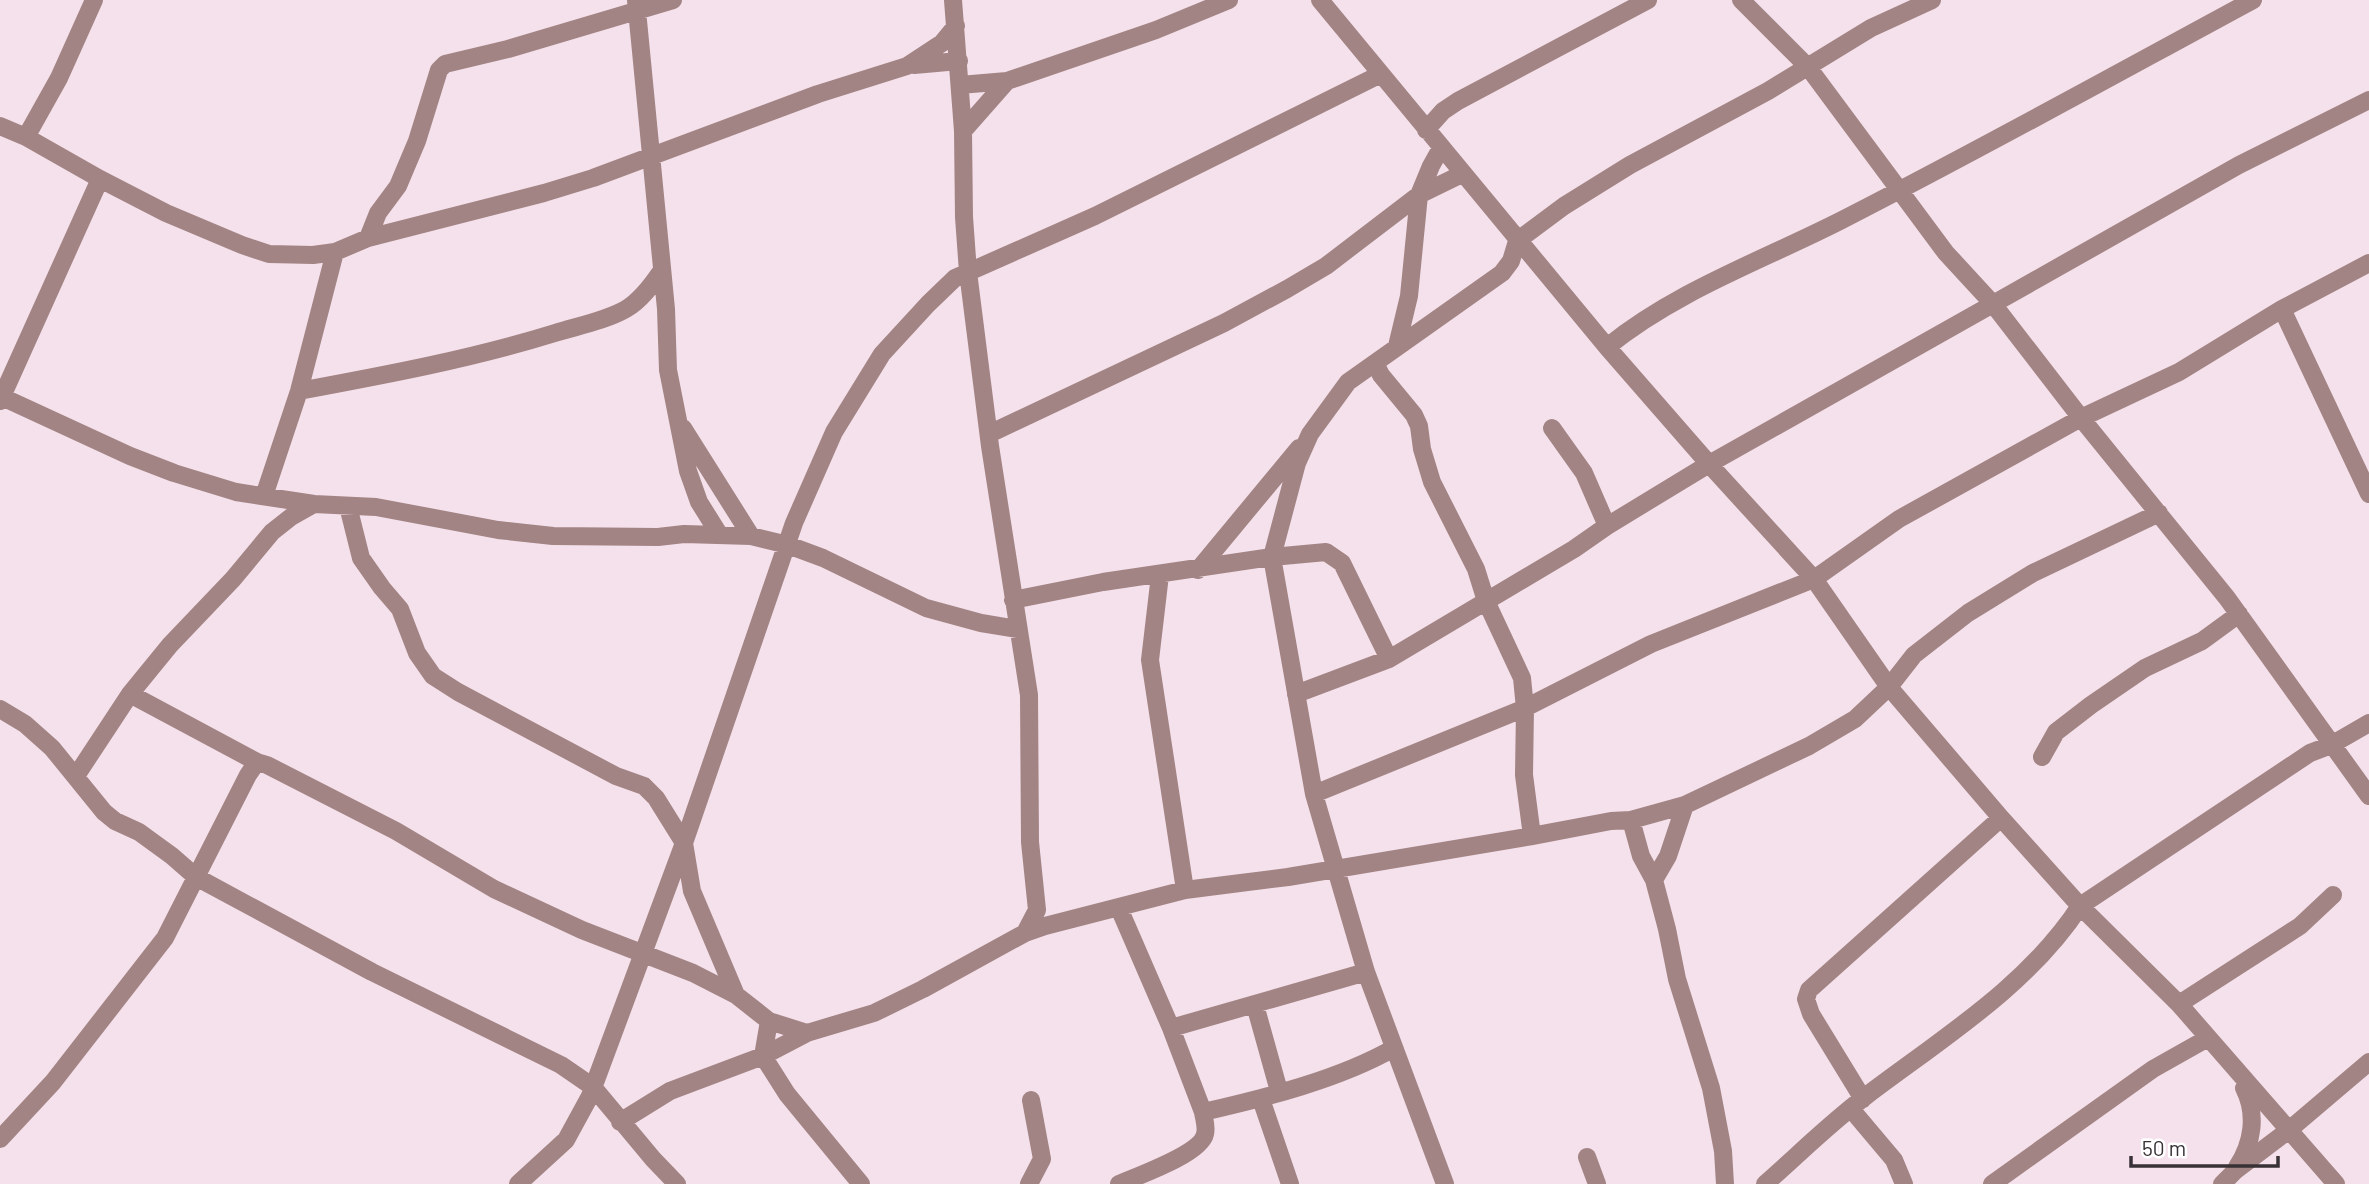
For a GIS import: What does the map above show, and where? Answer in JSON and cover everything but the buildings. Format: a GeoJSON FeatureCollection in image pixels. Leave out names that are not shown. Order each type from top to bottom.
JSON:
{"type":"FeatureCollection","features":[{"type":"Feature","properties":{"kind":"street"},"geometry":{"type":"LineString","coordinates":[[26,137],[59,78],[94,0]]}},
{"type":"Feature","properties":{"kind":"street"},"geometry":{"type":"LineString","coordinates":[[368,238],[378,212],[398,186],[418,141],[439,70],[445,64],[508,50],[636,6],[673,0]]}},
{"type":"Feature","properties":{"kind":"street"},"geometry":{"type":"LineString","coordinates":[[960,85],[1007,81],[1156,30],[1229,0]]}},
{"type":"Feature","properties":{"kind":"street"},"geometry":{"type":"LineString","coordinates":[[1426,130],[1433,120],[1458,101],[1648,0]]}},
{"type":"Feature","properties":{"kind":"street"},"geometry":{"type":"LineString","coordinates":[[1741,0],[1808,67],[1946,253],[1993,304],[2239,614],[2369,796]]}},
{"type":"Feature","properties":{"kind":"street"},"geometry":{"type":"LineString","coordinates":[[1198,570],[1310,434],[1348,382],[1502,273],[1511,261],[1517,241],[1564,205],[1630,165],[1808,67],[1871,28],[1932,0]]}},
{"type":"Feature","properties":{"kind":"street"},"geometry":{"type":"LineString","coordinates":[[1607,347],[1634,325],[1695,290],[1898,191],[2253,0]]}},
{"type":"Feature","properties":{"kind":"street"},"geometry":{"type":"LineString","coordinates":[[1323,1],[1462,174],[1607,347],[1814,579],[1889,687],[2001,818],[2080,906],[2179,1004],[2336,1184]]}},
{"type":"Feature","properties":{"kind":"street"},"geometry":{"type":"LineString","coordinates":[[951,2],[956,26],[963,131],[968,272],[989,434],[1030,705],[1030,842],[1037,910],[1025,933]]}},
{"type":"Feature","properties":{"kind":"street"},"geometry":{"type":"LineString","coordinates":[[636,6],[666,309],[668,370],[688,471],[699,502],[719,534]]}},
{"type":"Feature","properties":{"kind":"street"},"geometry":{"type":"LineString","coordinates":[[907,66],[942,43],[956,26]]}},
{"type":"Feature","properties":{"kind":"street"},"geometry":{"type":"LineString","coordinates":[[0,126],[26,137],[166,213],[242,245],[269,254],[313,255],[335,252],[368,238],[544,193],[650,157],[818,94],[907,66],[958,61]]}},
{"type":"Feature","properties":{"kind":"street"},"geometry":{"type":"LineString","coordinates":[[518,1184],[566,1140],[576,1125],[593,1087],[684,843],[794,523],[834,432],[882,354],[955,278],[1095,216],[1381,74]]}},
{"type":"Feature","properties":{"kind":"street"},"geometry":{"type":"LineString","coordinates":[[963,131],[1007,81]]}},
{"type":"Feature","properties":{"kind":"street"},"geometry":{"type":"LineString","coordinates":[[1296,694],[1389,659],[1574,549],[1709,464],[2239,165],[2369,100]]}},
{"type":"Feature","properties":{"kind":"street"},"geometry":{"type":"LineString","coordinates":[[1397,345],[1409,296],[1419,195],[1441,148]]}},
{"type":"Feature","properties":{"kind":"street"},"geometry":{"type":"LineString","coordinates":[[989,434],[1224,323],[1287,289],[1326,266],[1419,195],[1462,174]]}},
{"type":"Feature","properties":{"kind":"street"},"geometry":{"type":"LineString","coordinates":[[100,179],[1,399],[130,456],[236,492],[313,504],[376,506],[498,530],[553,536],[751,536],[788,545],[823,558],[926,608],[981,623],[1018,629]]}},
{"type":"Feature","properties":{"kind":"street"},"geometry":{"type":"LineString","coordinates":[[264,496],[299,391],[335,252]]}},
{"type":"Feature","properties":{"kind":"street"},"geometry":{"type":"LineString","coordinates":[[1314,794],[1525,708],[1651,644],[1814,579],[1899,519],[2081,418],[2179,372],[2282,309],[2369,263]]}},
{"type":"Feature","properties":{"kind":"street"},"geometry":{"type":"LineString","coordinates":[[299,391],[434,366],[589,322],[625,309],[641,298],[662,270]]}},
{"type":"Feature","properties":{"kind":"street"},"geometry":{"type":"LineString","coordinates":[[2282,309],[2369,494]]}},
{"type":"Feature","properties":{"kind":"street"},"geometry":{"type":"LineString","coordinates":[[1376,363],[1381,375],[1414,415],[1432,482],[1476,569],[1486,601],[1522,678],[1525,708],[1524,775],[1532,836]]}},
{"type":"Feature","properties":{"kind":"street"},"geometry":{"type":"LineString","coordinates":[[677,420],[751,536]]}},
{"type":"Feature","properties":{"kind":"street"},"geometry":{"type":"LineString","coordinates":[[1552,428],[1584,473],[1607,526]]}},
{"type":"Feature","properties":{"kind":"street"},"geometry":{"type":"LineString","coordinates":[[1310,434],[1289,488],[1272,557],[1296,694],[1314,794],[1366,972],[1445,1184]]}},
{"type":"Feature","properties":{"kind":"street"},"geometry":{"type":"LineString","coordinates":[[684,534],[699,502]]}},
{"type":"Feature","properties":{"kind":"street"},"geometry":{"type":"LineString","coordinates":[[76,776],[130,694],[170,645],[233,579],[272,532],[313,504]]}},
{"type":"Feature","properties":{"kind":"street"},"geometry":{"type":"LineString","coordinates":[[348,506],[361,558],[400,609],[417,653],[433,677],[616,776],[644,786],[656,798],[684,843],[692,891],[736,995]]}},
{"type":"Feature","properties":{"kind":"street"},"geometry":{"type":"LineString","coordinates":[[620,1122],[670,1091],[763,1056],[807,1033],[874,1013],[1025,933],[1185,890],[1337,868],[1611,821],[1631,820],[1685,805],[1810,746],[1855,719],[1889,687],[1914,655],[1968,613],[2033,573],[2159,513]]}},
{"type":"Feature","properties":{"kind":"street"},"geometry":{"type":"LineString","coordinates":[[1013,600],[1103,582],[1272,557],[1326,552],[1342,563],[1389,659]]}},
{"type":"Feature","properties":{"kind":"street"},"geometry":{"type":"LineString","coordinates":[[1160,575],[1150,660],[1185,890]]}},
{"type":"Feature","properties":{"kind":"street"},"geometry":{"type":"LineString","coordinates":[[2042,757],[2056,732],[2091,705],[2145,668],[2202,641],[2239,614]]}},
{"type":"Feature","properties":{"kind":"street"},"geometry":{"type":"LineString","coordinates":[[130,694],[257,762],[341,801],[494,889],[582,930],[693,973],[736,995],[769,1021],[807,1033]]}},
{"type":"Feature","properties":{"kind":"street"},"geometry":{"type":"LineString","coordinates":[[0,709],[25,724],[52,748],[104,812],[115,821],[139,832],[196,877],[372,972],[561,1065],[593,1087],[620,1122],[677,1184]]}},
{"type":"Feature","properties":{"kind":"street"},"geometry":{"type":"LineString","coordinates":[[1765,1184],[1857,1104],[1995,998],[2042,955],[2065,929],[2080,906],[2311,753],[2369,723]]}},
{"type":"Feature","properties":{"kind":"street"},"geometry":{"type":"LineString","coordinates":[[0,1139],[53,1082],[165,937],[257,762]]}},
{"type":"Feature","properties":{"kind":"street"},"geometry":{"type":"LineString","coordinates":[[1654,880],[1668,856],[1685,805]]}},
{"type":"Feature","properties":{"kind":"street"},"geometry":{"type":"LineString","coordinates":[[1904,1184],[1894,1160],[1857,1104],[1806,999],[1810,990],[2001,818]]}},
{"type":"Feature","properties":{"kind":"street"},"geometry":{"type":"LineString","coordinates":[[1631,820],[1642,856],[1654,880],[1677,979],[1711,1088],[1724,1151],[1725,1184]]}},
{"type":"Feature","properties":{"kind":"street"},"geometry":{"type":"LineString","coordinates":[[2179,1004],[2300,926],[2333,895]]}},
{"type":"Feature","properties":{"kind":"street"},"geometry":{"type":"LineString","coordinates":[[1119,908],[1171,1028],[1203,1112],[1206,1132],[1202,1141],[1186,1154],[1119,1184]]}},
{"type":"Feature","properties":{"kind":"street"},"geometry":{"type":"LineString","coordinates":[[1037,910],[1062,922]]}},
{"type":"Feature","properties":{"kind":"street"},"geometry":{"type":"LineString","coordinates":[[1171,1028],[1366,972]]}},
{"type":"Feature","properties":{"kind":"street"},"geometry":{"type":"LineString","coordinates":[[1255,1005],[1279,1091]]}},
{"type":"Feature","properties":{"kind":"street"},"geometry":{"type":"LineString","coordinates":[[769,1021],[763,1056],[788,1094],[861,1184]]}},
{"type":"Feature","properties":{"kind":"street"},"geometry":{"type":"LineString","coordinates":[[1992,1184],[2153,1069],[2208,1038]]}},
{"type":"Feature","properties":{"kind":"street"},"geometry":{"type":"LineString","coordinates":[[1203,1112],[1261,1099],[1279,1091],[1364,1066],[1394,1048]]}},
{"type":"Feature","properties":{"kind":"street"},"geometry":{"type":"LineString","coordinates":[[2222,1184],[2369,1062]]}},
{"type":"Feature","properties":{"kind":"street"},"geometry":{"type":"LineString","coordinates":[[1364,1066],[1401,1068]]}},
{"type":"Feature","properties":{"kind":"street"},"geometry":{"type":"LineString","coordinates":[[2234,1069],[2248,1096],[2252,1115],[2249,1143],[2236,1170]]}},
{"type":"Feature","properties":{"kind":"street"},"geometry":{"type":"LineString","coordinates":[[1261,1099],[1290,1184]]}},
{"type":"Feature","properties":{"kind":"street"},"geometry":{"type":"LineString","coordinates":[[1029,1184],[1042,1159],[1031,1100]]}},
{"type":"Feature","properties":{"kind":"street"},"geometry":{"type":"LineString","coordinates":[[1587,1157],[1597,1184]]}}]}
